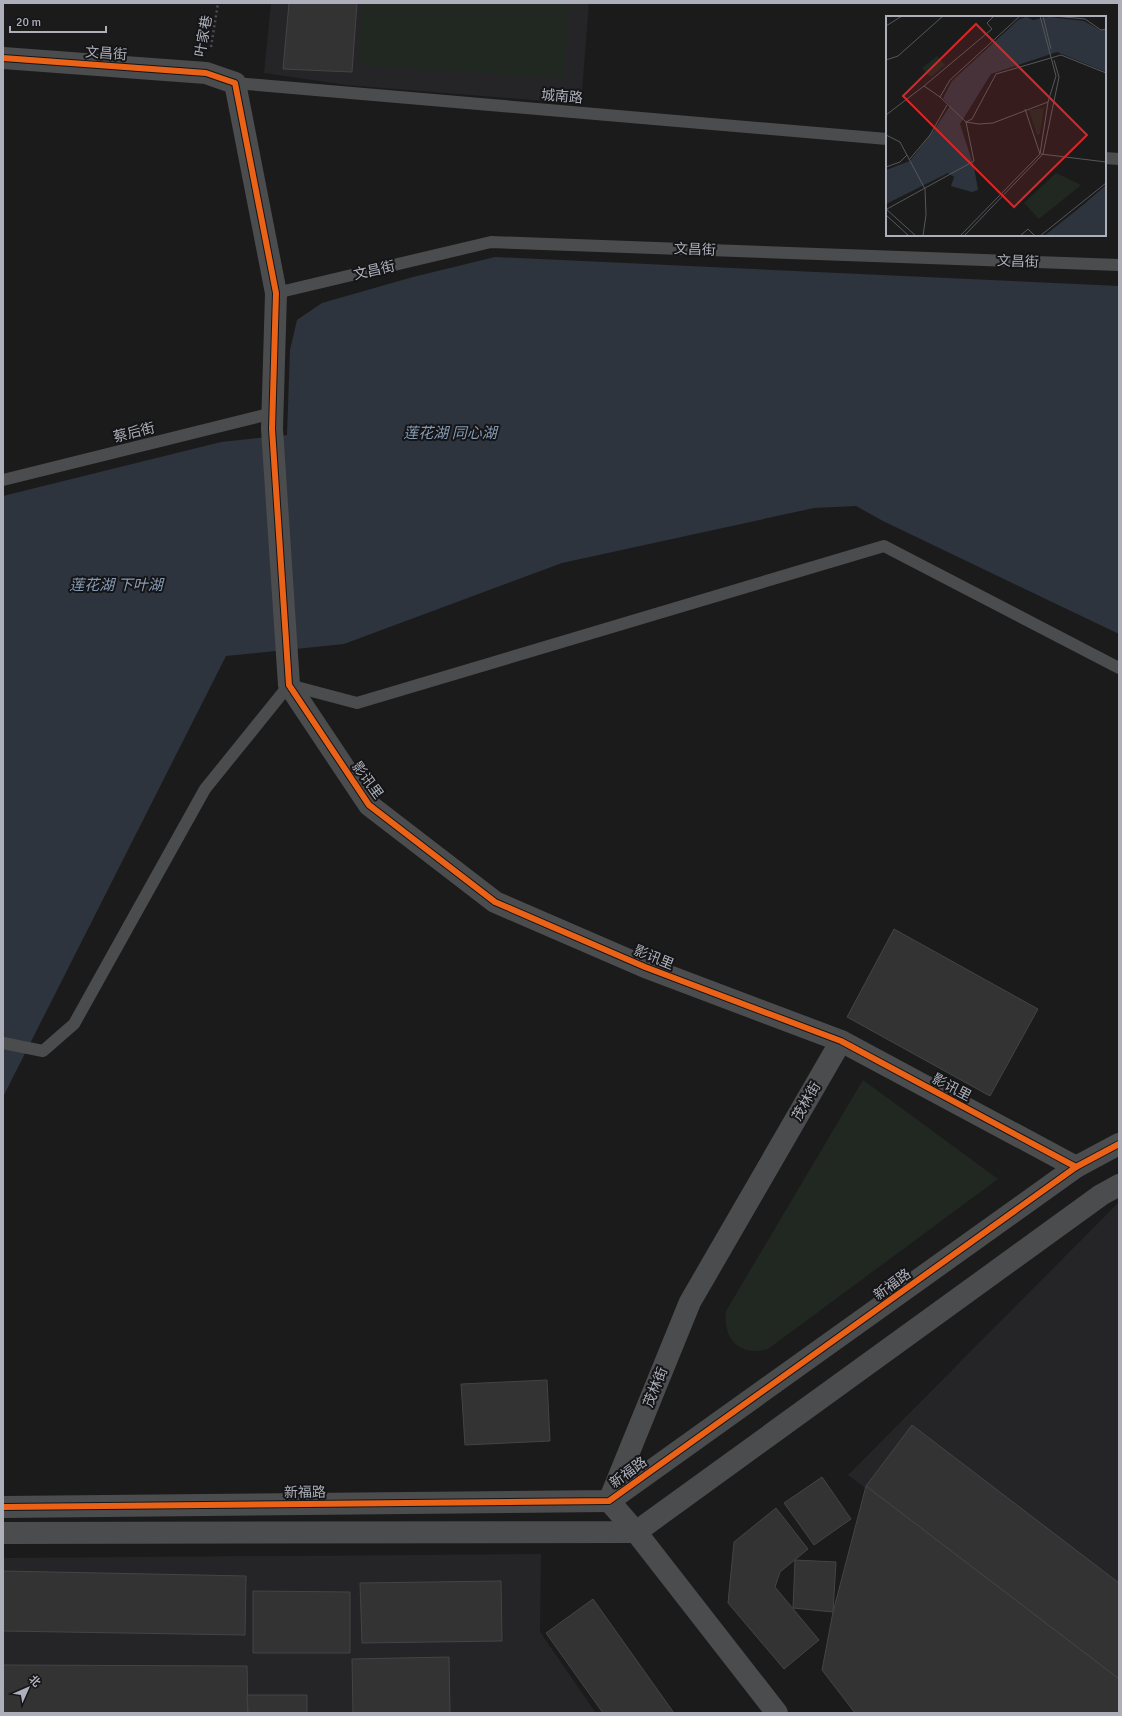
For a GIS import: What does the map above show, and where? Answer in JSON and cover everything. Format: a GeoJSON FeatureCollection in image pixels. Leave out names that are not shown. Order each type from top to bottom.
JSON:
{"type":"FeatureCollection","features":[{"type":"Feature","properties":{"kind":"street","name":"文昌街"},"geometry":{"type":"LineString","coordinates":[[3,58],[206,73],[235,83]]}},
{"type":"Feature","properties":{"kind":"street"},"geometry":{"type":"LineString","coordinates":[[235,83],[276,293],[273,421],[289,684]]}},
{"type":"Feature","properties":{"kind":"street","name":"影讯里"},"geometry":{"type":"LineString","coordinates":[[289,684],[369,804],[495,902],[645,967],[841,1041],[1076,1167]]}},
{"type":"Feature","properties":{"kind":"street","name":"茂林街"},"geometry":{"type":"LineString","coordinates":[[609,1501],[690,1302],[841,1041]]}},
{"type":"Feature","properties":{"kind":"street","name":"新福路"},"geometry":{"type":"LineString","coordinates":[[3,1507],[609,1501],[1076,1167],[1119,1144]]}},
{"type":"Feature","properties":{"kind":"street"},"geometry":{"type":"LineString","coordinates":[[3,1533],[636,1532],[1101,1195],[1119,1185]]}},
{"type":"Feature","properties":{"kind":"street"},"geometry":{"type":"LineString","coordinates":[[609,1501],[636,1532],[777,1713]]}},
{"type":"Feature","properties":{"kind":"lane","name":"城南路"},"geometry":{"type":"LineString","coordinates":[[235,83],[886,139]]}},
{"type":"Feature","properties":{"kind":"lane"},"geometry":{"type":"LineString","coordinates":[[1106,158],[1119,159]]}},
{"type":"Feature","properties":{"kind":"lane","name":"文昌街"},"geometry":{"type":"LineString","coordinates":[[276,293],[491,242],[1119,265]]}},
{"type":"Feature","properties":{"kind":"lane","name":"蔡后街"},"geometry":{"type":"LineString","coordinates":[[3,480],[273,421]]}},
{"type":"Feature","properties":{"kind":"lane"},"geometry":{"type":"LineString","coordinates":[[3,1043],[43,1051],[74,1024],[205,789],[289,684],[357,703],[884,546],[1119,668]]}},
{"type":"Feature","properties":{"kind":"shaded area"},"geometry":{"type":"Polygon","coordinates":[[[271,3],[589,3],[581,104],[346,85],[264,73],[271,3]]]}},
{"type":"Feature","properties":{"kind":"shaded area"},"geometry":{"type":"Polygon","coordinates":[[[363,3],[569,3],[564,79],[359,65],[363,3]]]}},
{"type":"Feature","properties":{"kind":"shaded area"},"geometry":{"type":"Polygon","coordinates":[[[863,1080],[998,1179],[768,1349],[749,1351],[741,1348],[735,1344],[727,1330],[726,1311],[863,1080]]]}},
{"type":"Feature","properties":{"kind":"shaded area"},"geometry":{"type":"Polygon","coordinates":[[[1119,1202],[1119,1679],[848,1475],[1119,1202]]]}},
{"type":"Feature","properties":{"kind":"shaded area"},"geometry":{"type":"Polygon","coordinates":[[[541,1554],[540,1632],[596,1713],[3,1713],[3,1558],[541,1554]]]}},
{"type":"Feature","properties":{"kind":"water","name":"莲花湖 同心湖"},"geometry":{"type":"Polygon","coordinates":[[[495,257],[1119,286],[1119,634],[883,521],[856,506],[814,508],[562,563],[344,644],[226,656],[3,1097],[3,496],[221,442],[287,435],[290,350],[297,320],[322,303],[413,277],[495,257]]]}},
{"type":"Feature","properties":{"kind":"building"},"geometry":{"type":"Polygon","coordinates":[[[289,3],[357,3],[352,72],[283,69],[289,3]]]}},
{"type":"Feature","properties":{"kind":"building"},"geometry":{"type":"Polygon","coordinates":[[[894,929],[1038,1009],[990,1096],[847,1017],[894,929]]]}},
{"type":"Feature","properties":{"kind":"building"},"geometry":{"type":"Polygon","coordinates":[[[547,1380],[550,1441],[465,1445],[461,1384],[547,1380]]]}},
{"type":"Feature","properties":{"kind":"building"},"geometry":{"type":"Polygon","coordinates":[[[912,1425],[1119,1583],[1119,1679],[866,1486],[912,1425]]]}},
{"type":"Feature","properties":{"kind":"building"},"geometry":{"type":"Polygon","coordinates":[[[822,1477],[851,1519],[814,1545],[784,1503],[822,1477]]]}},
{"type":"Feature","properties":{"kind":"building"},"geometry":{"type":"Polygon","coordinates":[[[866,1486],[1119,1679],[1119,1713],[855,1713],[822,1670],[833,1612],[866,1486]]]}},
{"type":"Feature","properties":{"kind":"building"},"geometry":{"type":"Polygon","coordinates":[[[776,1508],[808,1549],[780,1572],[775,1587],[819,1640],[784,1669],[728,1603],[734,1542],[776,1508]]]}},
{"type":"Feature","properties":{"kind":"building"},"geometry":{"type":"Polygon","coordinates":[[[795,1560],[836,1562],[833,1612],[793,1608],[795,1560]]]}},
{"type":"Feature","properties":{"kind":"building"},"geometry":{"type":"Polygon","coordinates":[[[3,1571],[246,1576],[245,1635],[3,1631],[3,1571]]]}},
{"type":"Feature","properties":{"kind":"building"},"geometry":{"type":"Polygon","coordinates":[[[501,1581],[502,1641],[362,1643],[360,1583],[501,1581]]]}},
{"type":"Feature","properties":{"kind":"building"},"geometry":{"type":"Polygon","coordinates":[[[253,1591],[350,1592],[350,1653],[253,1653],[253,1591]]]}},
{"type":"Feature","properties":{"kind":"building"},"geometry":{"type":"Polygon","coordinates":[[[593,1599],[674,1713],[603,1713],[546,1633],[593,1599]]]}},
{"type":"Feature","properties":{"kind":"building"},"geometry":{"type":"Polygon","coordinates":[[[449,1657],[450,1713],[353,1713],[352,1659],[449,1657]]]}},
{"type":"Feature","properties":{"kind":"building"},"geometry":{"type":"Polygon","coordinates":[[[3,1665],[247,1666],[248,1713],[3,1713],[3,1665]]]}},
{"type":"Feature","properties":{"kind":"building"},"geometry":{"type":"Polygon","coordinates":[[[247,1695],[307,1695],[307,1713],[248,1713],[247,1695]]]}},
{"type":"Feature","properties":{"kind":"cycle path"},"geometry":{"type":"LineString","coordinates":[[3,58],[206,73],[235,83],[276,293],[272,429],[289,685],[369,805],[495,902],[645,967],[841,1041],[1076,1167]]}},
{"type":"Feature","properties":{"kind":"cycle path"},"geometry":{"type":"LineString","coordinates":[[3,1507],[609,1501],[1076,1167],[1119,1144]]}},
{"type":"Feature","properties":{"kind":"water label","name":"莲花湖 下叶湖"},"geometry":{"type":"Point","coordinates":[116,585]}}]}
